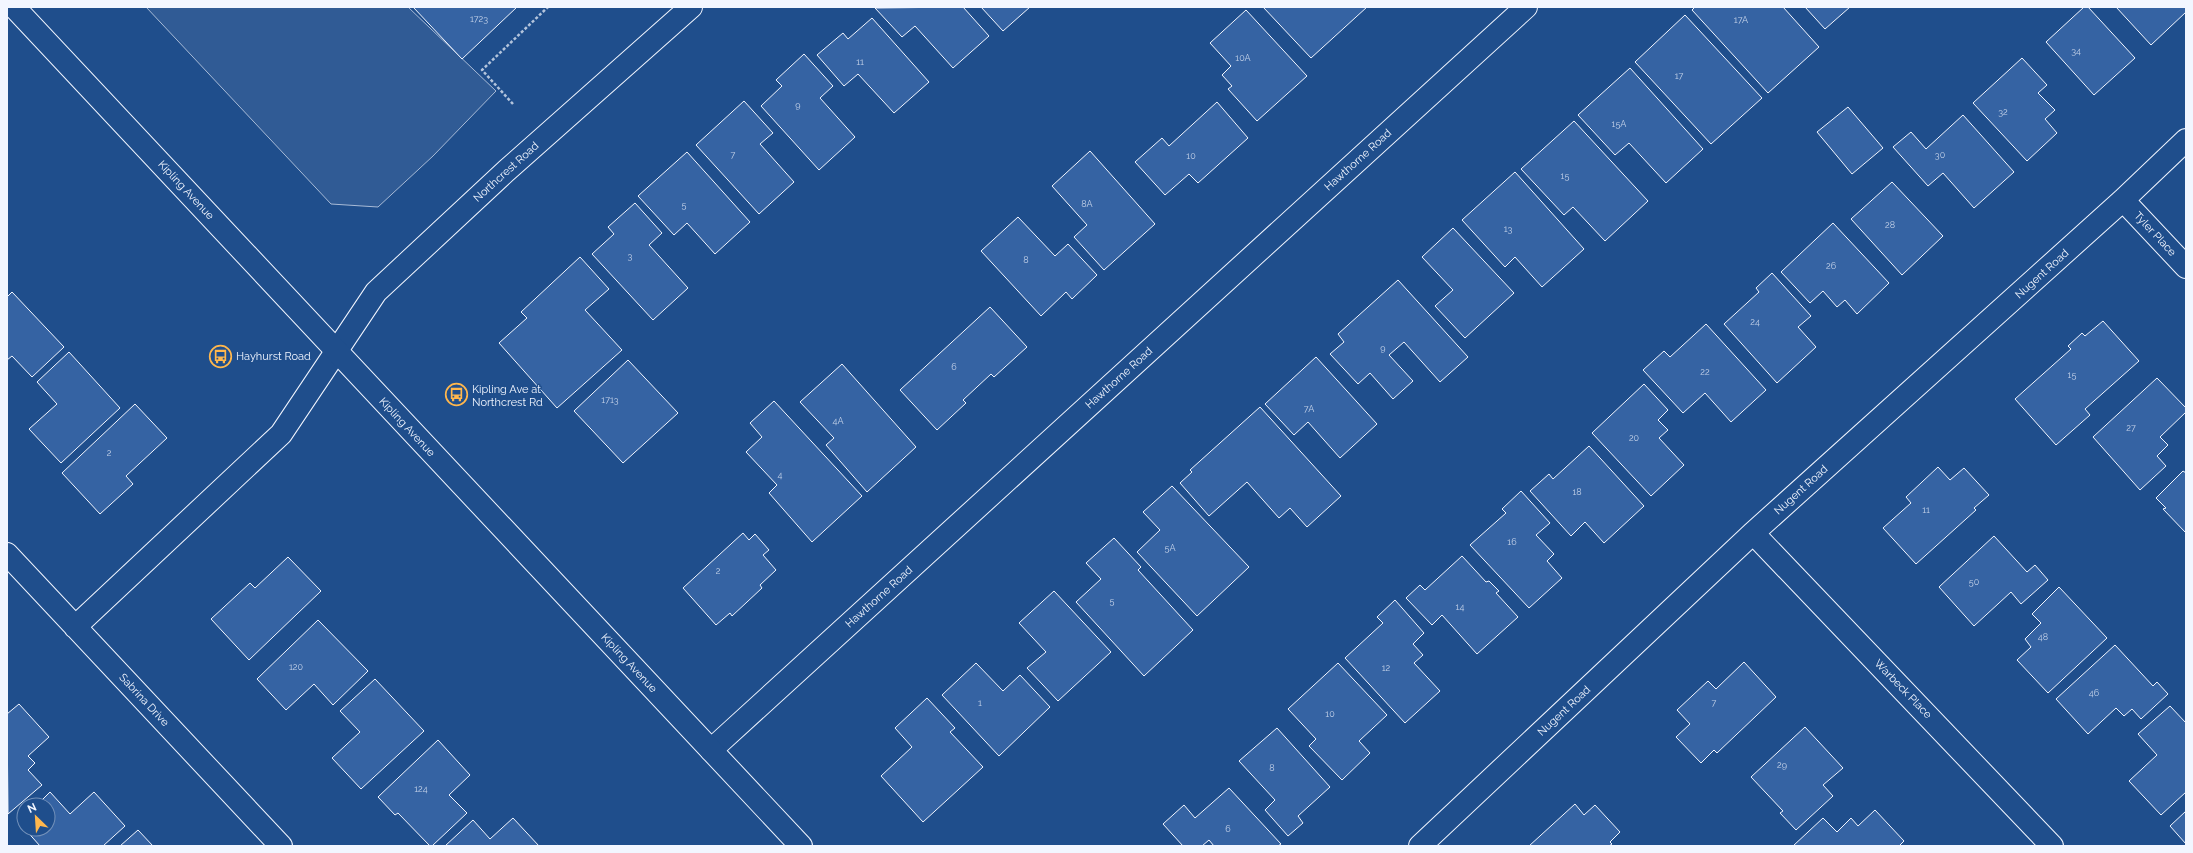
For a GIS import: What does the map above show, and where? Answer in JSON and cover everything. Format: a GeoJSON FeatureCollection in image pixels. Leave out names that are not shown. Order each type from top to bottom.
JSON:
{"type":"FeatureCollection","features":[{"type":"Feature","properties":{"kind":"street","name":"Kipling Avenue"},"geometry":{"type":"LineString","coordinates":[[14,7],[800,846]]}},
{"type":"Feature","properties":{"kind":"street","name":"Northcrest Road"},"geometry":{"type":"LineString","coordinates":[[336,351],[376,292],[506,171],[691,7]]}},
{"type":"Feature","properties":{"kind":"street","name":"Hawthorne Road"},"geometry":{"type":"LineString","coordinates":[[711,750],[1511,12]]}},
{"type":"Feature","properties":{"kind":"street","name":"Nugent Road"},"geometry":{"type":"LineString","coordinates":[[1420,846],[1753,533],[2123,200],[2186,140]]}},
{"type":"Feature","properties":{"kind":"street","name":"Tyler Place"},"geometry":{"type":"LineString","coordinates":[[2123,200],[2186,267]]}},
{"type":"Feature","properties":{"kind":"street"},"geometry":{"type":"LineString","coordinates":[[75,626],[281,434],[336,351]]}},
{"type":"Feature","properties":{"kind":"street","name":"Warbeck Place"},"geometry":{"type":"LineString","coordinates":[[1753,533],[2052,846]]}},
{"type":"Feature","properties":{"kind":"street","name":"Sabrina Drive"},"geometry":{"type":"LineString","coordinates":[[7,554],[281,846]]}},
{"type":"Feature","properties":{"kind":"path"},"geometry":{"type":"LineString","coordinates":[[513,104],[482,70],[548,7]]}},
{"type":"Feature","properties":{"kind":"shaded area"},"geometry":{"type":"Polygon","coordinates":[[[146,7],[408,7],[496,91],[433,156],[378,207],[331,204],[146,7]]]}},
{"type":"Feature","properties":{"kind":"building"},"geometry":{"type":"Polygon","coordinates":[[[413,7],[517,7],[462,59],[413,7]]]}},
{"type":"Feature","properties":{"kind":"building"},"geometry":{"type":"Polygon","coordinates":[[[963,7],[989,36],[953,68],[915,26],[902,37],[875,8],[963,7]]]}},
{"type":"Feature","properties":{"kind":"building"},"geometry":{"type":"Polygon","coordinates":[[[981,7],[1030,7],[1003,31],[981,7]]]}},
{"type":"Feature","properties":{"kind":"building"},"geometry":{"type":"Polygon","coordinates":[[[1263,7],[1367,7],[1311,58],[1263,7]]]}},
{"type":"Feature","properties":{"kind":"building"},"geometry":{"type":"Polygon","coordinates":[[[1695,7],[1783,7],[1819,47],[1768,93],[1692,10],[1695,7]]]}},
{"type":"Feature","properties":{"kind":"building"},"geometry":{"type":"Polygon","coordinates":[[[1805,7],[1850,7],[1825,29],[1805,7]]]}},
{"type":"Feature","properties":{"kind":"building"},"geometry":{"type":"Polygon","coordinates":[[[2084,7],[2088,7],[2135,58],[2094,95],[2046,42],[2084,7]]]}},
{"type":"Feature","properties":{"kind":"building"},"geometry":{"type":"Polygon","coordinates":[[[2116,7],[2186,7],[2186,12],[2151,45],[2116,7]]]}},
{"type":"Feature","properties":{"kind":"building"},"geometry":{"type":"Polygon","coordinates":[[[1246,10],[1307,76],[1257,121],[1228,89],[1232,86],[1222,75],[1231,66],[1210,43],[1246,10]]]}},
{"type":"Feature","properties":{"kind":"building"},"geometry":{"type":"Polygon","coordinates":[[[1685,15],[1762,98],[1711,144],[1635,62],[1685,15]]]}},
{"type":"Feature","properties":{"kind":"building"},"geometry":{"type":"Polygon","coordinates":[[[872,18],[929,82],[894,113],[858,74],[844,86],[817,55],[843,33],[848,39],[872,18]]]}},
{"type":"Feature","properties":{"kind":"building"},"geometry":{"type":"Polygon","coordinates":[[[804,54],[833,86],[820,98],[855,137],[819,170],[761,106],[782,86],[776,80],[804,54]]]}},
{"type":"Feature","properties":{"kind":"building"},"geometry":{"type":"Polygon","coordinates":[[[2022,58],[2047,85],[2038,93],[2055,110],[2045,119],[2057,133],[2027,161],[1973,103],[2022,58]]]}},
{"type":"Feature","properties":{"kind":"building"},"geometry":{"type":"Polygon","coordinates":[[[1630,68],[1703,149],[1666,183],[1629,143],[1615,155],[1578,115],[1630,68]]]}},
{"type":"Feature","properties":{"kind":"building"},"geometry":{"type":"Polygon","coordinates":[[[744,101],[773,133],[760,144],[794,182],[759,214],[696,145],[744,101]]]}},
{"type":"Feature","properties":{"kind":"building"},"geometry":{"type":"Polygon","coordinates":[[[1217,102],[1248,138],[1198,183],[1189,174],[1165,195],[1135,162],[1162,138],[1169,146],[1217,102]]]}},
{"type":"Feature","properties":{"kind":"building"},"geometry":{"type":"Polygon","coordinates":[[[1848,107],[1883,148],[1852,174],[1817,132],[1848,107]]]}},
{"type":"Feature","properties":{"kind":"building"},"geometry":{"type":"Polygon","coordinates":[[[1963,115],[2014,172],[1974,208],[1943,173],[1928,186],[1893,147],[1911,132],[1926,149],[1963,115]]]}},
{"type":"Feature","properties":{"kind":"building"},"geometry":{"type":"Polygon","coordinates":[[[1574,121],[1648,201],[1605,241],[1573,207],[1564,215],[1521,169],[1574,121]]]}},
{"type":"Feature","properties":{"kind":"building"},"geometry":{"type":"Polygon","coordinates":[[[1090,151],[1155,224],[1104,270],[1074,237],[1087,225],[1052,186],[1090,151]]]}},
{"type":"Feature","properties":{"kind":"building"},"geometry":{"type":"Polygon","coordinates":[[[687,152],[750,222],[715,254],[687,223],[674,235],[638,196],[687,152]]]}},
{"type":"Feature","properties":{"kind":"building"},"geometry":{"type":"Polygon","coordinates":[[[1515,172],[1584,249],[1542,287],[1515,257],[1505,267],[1462,220],[1515,172]]]}},
{"type":"Feature","properties":{"kind":"building"},"geometry":{"type":"Polygon","coordinates":[[[1892,182],[1943,236],[1902,275],[1851,219],[1892,182]]]}},
{"type":"Feature","properties":{"kind":"building"},"geometry":{"type":"Polygon","coordinates":[[[635,203],[662,233],[649,245],[688,288],[653,320],[592,254],[614,234],[608,227],[635,203]]]}},
{"type":"Feature","properties":{"kind":"building"},"geometry":{"type":"Polygon","coordinates":[[[1018,217],[1055,256],[1068,244],[1097,275],[1072,299],[1066,292],[1041,316],[981,251],[1018,217]]]}},
{"type":"Feature","properties":{"kind":"building"},"geometry":{"type":"Polygon","coordinates":[[[1833,223],[1889,283],[1857,314],[1845,300],[1837,307],[1823,291],[1810,303],[1781,272],[1833,223]]]}},
{"type":"Feature","properties":{"kind":"building"},"geometry":{"type":"Polygon","coordinates":[[[1453,228],[1514,293],[1465,338],[1435,306],[1453,290],[1422,257],[1453,228]]]}},
{"type":"Feature","properties":{"kind":"building"},"geometry":{"type":"Polygon","coordinates":[[[580,257],[609,289],[585,310],[622,350],[557,408],[499,343],[527,318],[521,312],[580,257]]]}},
{"type":"Feature","properties":{"kind":"building"},"geometry":{"type":"Polygon","coordinates":[[[1772,273],[1811,316],[1798,327],[1816,347],[1777,383],[1724,324],[1759,292],[1756,288],[1772,273]]]}},
{"type":"Feature","properties":{"kind":"building"},"geometry":{"type":"Polygon","coordinates":[[[1398,280],[1468,357],[1440,382],[1404,342],[1389,355],[1413,381],[1393,399],[1370,373],[1358,384],[1330,354],[1344,342],[1338,334],[1398,280]]]}},
{"type":"Feature","properties":{"kind":"building"},"geometry":{"type":"Polygon","coordinates":[[[12,292],[64,347],[32,377],[12,356],[7,360],[7,297],[12,292]]]}},
{"type":"Feature","properties":{"kind":"building"},"geometry":{"type":"Polygon","coordinates":[[[990,307],[1027,347],[994,377],[991,374],[963,400],[966,403],[937,430],[900,390],[990,307]]]}},
{"type":"Feature","properties":{"kind":"building"},"geometry":{"type":"Polygon","coordinates":[[[2103,321],[2139,361],[2085,409],[2090,415],[2056,445],[2015,399],[2071,349],[2068,346],[2082,333],[2085,336],[2103,321]]]}},
{"type":"Feature","properties":{"kind":"building"},"geometry":{"type":"Polygon","coordinates":[[[1706,324],[1766,390],[1731,422],[1705,393],[1683,413],[1643,370],[1664,351],[1670,357],[1706,324]]]}},
{"type":"Feature","properties":{"kind":"building"},"geometry":{"type":"Polygon","coordinates":[[[69,352],[120,408],[61,463],[29,429],[57,404],[37,382],[69,352]]]}},
{"type":"Feature","properties":{"kind":"building"},"geometry":{"type":"Polygon","coordinates":[[[1316,357],[1377,424],[1340,458],[1308,422],[1294,435],[1265,404],[1316,357]]]}},
{"type":"Feature","properties":{"kind":"building"},"geometry":{"type":"Polygon","coordinates":[[[628,360],[678,413],[623,463],[574,411],[628,360]]]}},
{"type":"Feature","properties":{"kind":"building"},"geometry":{"type":"Polygon","coordinates":[[[842,364],[916,447],[867,492],[826,445],[834,438],[800,402],[842,364]]]}},
{"type":"Feature","properties":{"kind":"building"},"geometry":{"type":"Polygon","coordinates":[[[2157,378],[2186,408],[2186,412],[2160,437],[2168,445],[2157,456],[2166,466],[2140,490],[2093,437],[2157,378]]]}},
{"type":"Feature","properties":{"kind":"building"},"geometry":{"type":"Polygon","coordinates":[[[1644,384],[1668,410],[1658,420],[1668,430],[1659,438],[1684,465],[1651,496],[1592,433],[1644,384]]]}},
{"type":"Feature","properties":{"kind":"building"},"geometry":{"type":"Polygon","coordinates":[[[774,401],[862,496],[812,542],[769,493],[777,485],[746,452],[762,437],[750,423],[774,401]]]}},
{"type":"Feature","properties":{"kind":"building"},"geometry":{"type":"Polygon","coordinates":[[[135,404],[167,438],[126,476],[133,484],[100,514],[62,473],[135,404]]]}},
{"type":"Feature","properties":{"kind":"building"},"geometry":{"type":"Polygon","coordinates":[[[1260,407],[1341,496],[1307,527],[1290,508],[1279,518],[1247,482],[1209,516],[1180,483],[1192,472],[1190,470],[1260,407]]]}},
{"type":"Feature","properties":{"kind":"building"},"geometry":{"type":"Polygon","coordinates":[[[1589,446],[1644,506],[1604,543],[1585,522],[1571,536],[1530,491],[1549,474],[1553,479],[1589,446]]]}},
{"type":"Feature","properties":{"kind":"building"},"geometry":{"type":"Polygon","coordinates":[[[1938,467],[1950,480],[1964,468],[1989,495],[1974,508],[1976,510],[1916,564],[1883,528],[1911,503],[1906,497],[1938,467]]]}},
{"type":"Feature","properties":{"kind":"building"},"geometry":{"type":"Polygon","coordinates":[[[2183,471],[2186,473],[2186,533],[2163,509],[2166,508],[2156,498],[2183,471]]]}},
{"type":"Feature","properties":{"kind":"building"},"geometry":{"type":"Polygon","coordinates":[[[1172,486],[1249,567],[1197,616],[1137,552],[1160,530],[1143,512],[1172,486]]]}},
{"type":"Feature","properties":{"kind":"building"},"geometry":{"type":"Polygon","coordinates":[[[1521,491],[1550,523],[1536,535],[1554,554],[1547,561],[1562,578],[1529,608],[1470,545],[1506,513],[1502,509],[1521,491]]]}},
{"type":"Feature","properties":{"kind":"building"},"geometry":{"type":"Polygon","coordinates":[[[743,533],[749,540],[755,534],[769,550],[763,555],[776,570],[760,585],[762,588],[732,616],[730,613],[716,625],[683,588],[743,533]]]}},
{"type":"Feature","properties":{"kind":"building"},"geometry":{"type":"Polygon","coordinates":[[[1994,536],[2027,572],[2035,565],[2048,580],[2021,604],[2011,592],[1974,626],[1939,587],[1994,536]]]}},
{"type":"Feature","properties":{"kind":"building"},"geometry":{"type":"Polygon","coordinates":[[[1114,538],[1141,567],[1138,570],[1193,630],[1144,676],[1076,602],[1101,579],[1086,563],[1114,538]]]}},
{"type":"Feature","properties":{"kind":"building"},"geometry":{"type":"Polygon","coordinates":[[[1462,556],[1486,582],[1489,581],[1499,591],[1496,593],[1518,617],[1477,654],[1442,615],[1432,625],[1406,598],[1420,585],[1425,590],[1462,556]]]}},
{"type":"Feature","properties":{"kind":"building"},"geometry":{"type":"Polygon","coordinates":[[[288,557],[321,591],[249,660],[211,619],[250,583],[255,588],[288,557]]]}},
{"type":"Feature","properties":{"kind":"building"},"geometry":{"type":"Polygon","coordinates":[[[2059,587],[2107,638],[2048,693],[2017,660],[2031,647],[2025,639],[2041,623],[2032,614],[2059,587]]]}},
{"type":"Feature","properties":{"kind":"building"},"geometry":{"type":"Polygon","coordinates":[[[1054,591],[1111,652],[1058,701],[1027,668],[1046,652],[1019,623],[1054,591]]]}},
{"type":"Feature","properties":{"kind":"building"},"geometry":{"type":"Polygon","coordinates":[[[1395,600],[1424,633],[1413,644],[1423,655],[1414,663],[1440,691],[1405,723],[1345,658],[1383,623],[1377,617],[1395,600]]]}},
{"type":"Feature","properties":{"kind":"building"},"geometry":{"type":"Polygon","coordinates":[[[318,620],[368,671],[333,705],[314,684],[286,710],[257,679],[318,620]]]}},
{"type":"Feature","properties":{"kind":"building"},"geometry":{"type":"Polygon","coordinates":[[[2115,645],[2153,686],[2157,682],[2168,694],[2141,719],[2132,709],[2124,716],[2116,708],[2088,734],[2056,699],[2115,645]]]}},
{"type":"Feature","properties":{"kind":"building"},"geometry":{"type":"Polygon","coordinates":[[[1744,662],[1776,697],[1717,753],[1714,750],[1701,763],[1676,737],[1690,724],[1677,710],[1708,681],[1716,689],[1744,662]]]}},
{"type":"Feature","properties":{"kind":"building"},"geometry":{"type":"Polygon","coordinates":[[[976,663],[1003,691],[1020,675],[1050,707],[999,756],[942,695],[976,663]]]}},
{"type":"Feature","properties":{"kind":"building"},"geometry":{"type":"Polygon","coordinates":[[[1338,663],[1387,715],[1359,741],[1370,753],[1342,780],[1309,746],[1316,739],[1288,709],[1338,663]]]}},
{"type":"Feature","properties":{"kind":"building"},"geometry":{"type":"Polygon","coordinates":[[[375,679],[424,731],[361,789],[332,758],[360,732],[340,711],[375,679]]]}},
{"type":"Feature","properties":{"kind":"building"},"geometry":{"type":"Polygon","coordinates":[[[927,698],[955,728],[950,732],[983,767],[923,822],[881,776],[912,747],[895,728],[927,698]]]}},
{"type":"Feature","properties":{"kind":"building"},"geometry":{"type":"Polygon","coordinates":[[[19,704],[49,737],[28,756],[35,763],[28,770],[42,785],[28,797],[16,797],[16,807],[8,814],[7,714],[19,704]]]}},
{"type":"Feature","properties":{"kind":"building"},"geometry":{"type":"Polygon","coordinates":[[[2170,706],[2186,723],[2186,792],[2161,815],[2129,781],[2157,755],[2138,734],[2170,706]]]}},
{"type":"Feature","properties":{"kind":"building"},"geometry":{"type":"Polygon","coordinates":[[[1805,727],[1843,768],[1823,785],[1833,796],[1796,830],[1780,813],[1783,811],[1751,777],[1805,727]]]}},
{"type":"Feature","properties":{"kind":"building"},"geometry":{"type":"Polygon","coordinates":[[[1277,728],[1330,787],[1298,816],[1303,823],[1288,836],[1265,810],[1275,800],[1239,761],[1277,728]]]}},
{"type":"Feature","properties":{"kind":"building"},"geometry":{"type":"Polygon","coordinates":[[[438,740],[470,775],[449,795],[467,813],[432,846],[430,846],[398,813],[395,815],[378,797],[438,740]]]}},
{"type":"Feature","properties":{"kind":"building"},"geometry":{"type":"Polygon","coordinates":[[[1229,788],[1281,844],[1278,846],[1214,846],[1209,840],[1202,846],[1183,846],[1163,824],[1184,805],[1195,818],[1229,788]]]}},
{"type":"Feature","properties":{"kind":"building"},"geometry":{"type":"Polygon","coordinates":[[[50,792],[55,797],[45,797],[50,792]]]}},
{"type":"Feature","properties":{"kind":"building"},"geometry":{"type":"Polygon","coordinates":[[[94,792],[125,826],[103,846],[40,846],[32,837],[56,837],[56,799],[70,814],[94,792]]]}},
{"type":"Feature","properties":{"kind":"building"},"geometry":{"type":"Polygon","coordinates":[[[1575,804],[1584,815],[1595,805],[1620,832],[1610,842],[1612,844],[1609,846],[1529,846],[1575,804]]]}},
{"type":"Feature","properties":{"kind":"building"},"geometry":{"type":"Polygon","coordinates":[[[1875,810],[1904,841],[1899,846],[1793,846],[1823,818],[1837,832],[1851,818],[1858,826],[1875,810]]]}},
{"type":"Feature","properties":{"kind":"building"},"geometry":{"type":"Polygon","coordinates":[[[2186,811],[2186,844],[2170,826],[2186,811]]]}},
{"type":"Feature","properties":{"kind":"building"},"geometry":{"type":"Polygon","coordinates":[[[513,818],[539,846],[445,846],[473,820],[490,839],[513,818]]]}},
{"type":"Feature","properties":{"kind":"building"},"geometry":{"type":"Polygon","coordinates":[[[138,830],[153,846],[120,846],[138,830]]]}},
{"type":"Feature","properties":{"kind":"place","name":"Hayhurst Road"},"geometry":{"type":"Point","coordinates":[220,356]}},
{"type":"Feature","properties":{"kind":"place","name":"Kipling Ave at Northcrest Rd"},"geometry":{"type":"Point","coordinates":[456,395]}}]}
